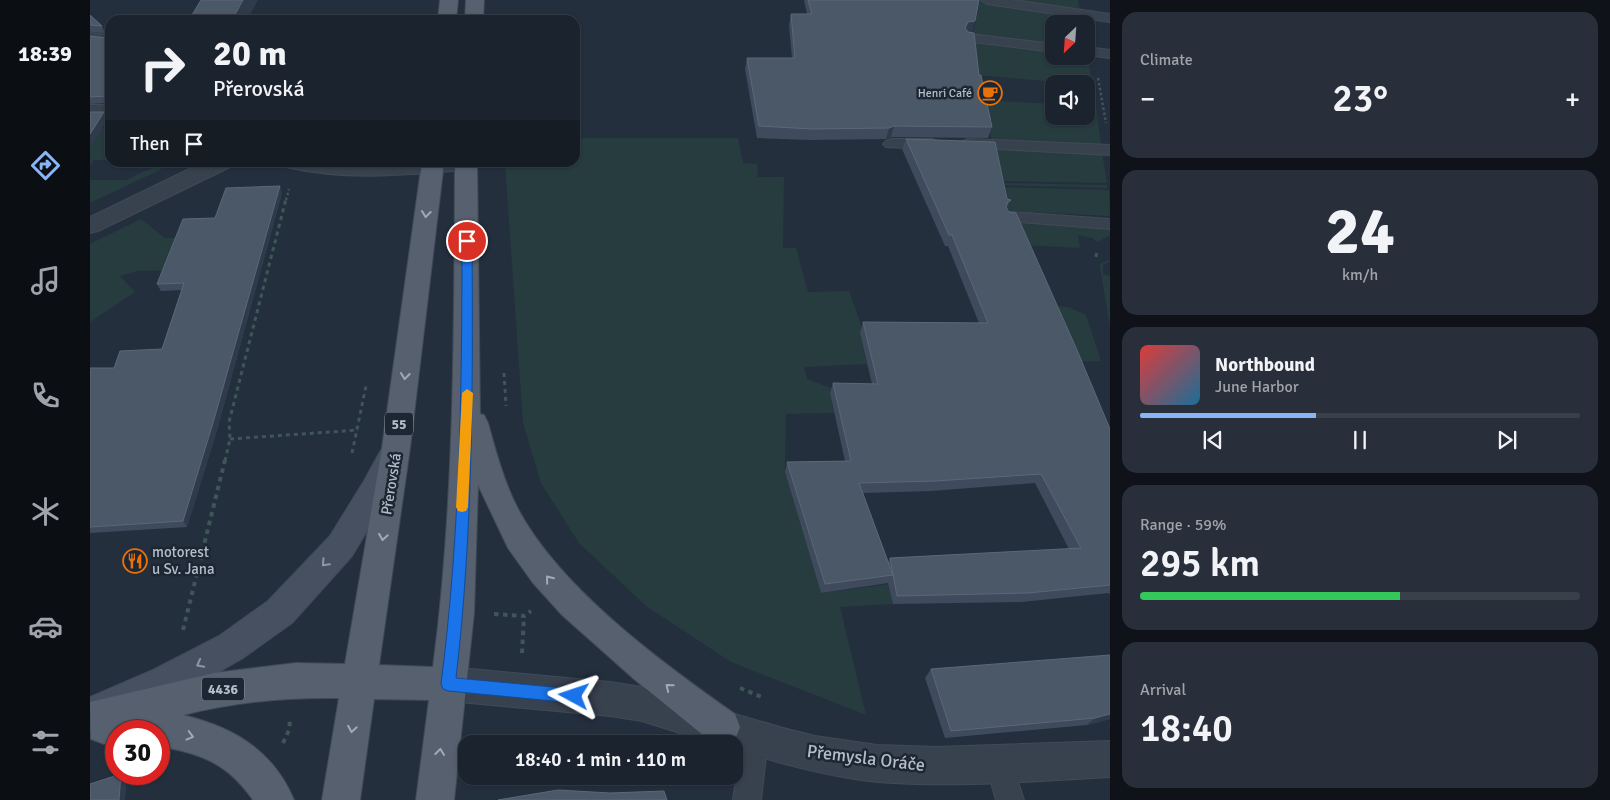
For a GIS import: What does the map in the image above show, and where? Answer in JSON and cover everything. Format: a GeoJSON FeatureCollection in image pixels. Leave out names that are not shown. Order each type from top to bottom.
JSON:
{"type":"FeatureCollection","features":[{"type":"Feature","properties":{"kind":"main road"},"geometry":{"type":"LineString","coordinates":[[448,15],[449,0]]}},
{"type":"Feature","properties":{"kind":"main road"},"geometry":{"type":"LineString","coordinates":[[474,0],[474,15]]}},
{"type":"Feature","properties":{"kind":"main road","name":"Přerovská"},"geometry":{"type":"LineString","coordinates":[[341,800],[396,448],[433,167]]}},
{"type":"Feature","properties":{"kind":"main road"},"geometry":{"type":"LineString","coordinates":[[435,800],[457,612],[467,395],[466,167]]}},
{"type":"Feature","properties":{"kind":"main road"},"geometry":{"type":"LineString","coordinates":[[467,395],[479,446],[494,489],[509,521],[533,560],[559,591],[593,623],[688,703],[739,733]]}},
{"type":"Feature","properties":{"kind":"main road","name":"4436"},"geometry":{"type":"LineString","coordinates":[[90,720],[214,690],[296,680],[360,680]]}},
{"type":"Feature","properties":{"kind":"main road"},"geometry":{"type":"LineString","coordinates":[[360,680],[448,684]]}},
{"type":"Feature","properties":{"kind":"main road"},"geometry":{"type":"LineString","coordinates":[[90,727],[136,726],[169,730],[197,737],[240,758],[258,774],[275,800]]}},
{"type":"Feature","properties":{"kind":"street"},"geometry":{"type":"LineString","coordinates":[[90,111],[105,110]]}},
{"type":"Feature","properties":{"kind":"street"},"geometry":{"type":"LineString","coordinates":[[90,226],[212,167]]}},
{"type":"Feature","properties":{"kind":"street"},"geometry":{"type":"LineString","coordinates":[[331,167],[364,170],[398,167]]}},
{"type":"Feature","properties":{"kind":"street"},"geometry":{"type":"LineString","coordinates":[[90,715],[165,682],[200,664],[231,647],[280,612],[341,546],[375,490],[396,448]]}},
{"type":"Feature","properties":{"kind":"street","name":"Přemysla Oráče"},"geometry":{"type":"LineString","coordinates":[[448,684],[610,699],[642,704],[815,754],[877,763],[936,766],[1110,759]]}},
{"type":"Feature","properties":{"kind":"lane"},"geometry":{"type":"LineString","coordinates":[[987,0],[1110,18]]}},
{"type":"Feature","properties":{"kind":"lane"},"geometry":{"type":"LineString","coordinates":[[90,37],[105,38]]}},
{"type":"Feature","properties":{"kind":"lane"},"geometry":{"type":"LineString","coordinates":[[970,38],[1045,47]]}},
{"type":"Feature","properties":{"kind":"lane"},"geometry":{"type":"LineString","coordinates":[[1095,52],[1110,54]]}},
{"type":"Feature","properties":{"kind":"lane"},"geometry":{"type":"LineString","coordinates":[[891,144],[1001,145],[1110,150]]}},
{"type":"Feature","properties":{"kind":"lane"},"geometry":{"type":"LineString","coordinates":[[1010,217],[1110,224]]}},
{"type":"Feature","properties":{"kind":"lane"},"geometry":{"type":"LineString","coordinates":[[739,733],[747,800]]}},
{"type":"Feature","properties":{"kind":"lane"},"geometry":{"type":"LineString","coordinates":[[999,764],[1010,800]]}},
{"type":"Feature","properties":{"kind":"path"},"geometry":{"type":"LineString","coordinates":[[181,635],[230,439],[228,422],[291,180],[297,167]]}},
{"type":"Feature","properties":{"kind":"path"},"geometry":{"type":"LineString","coordinates":[[503,365],[506,414]]}},
{"type":"Feature","properties":{"kind":"path"},"geometry":{"type":"LineString","coordinates":[[352,455],[366,385]]}},
{"type":"Feature","properties":{"kind":"path"},"geometry":{"type":"LineString","coordinates":[[230,439],[358,430]]}},
{"type":"Feature","properties":{"kind":"path"},"geometry":{"type":"LineString","coordinates":[[491,613],[524,616],[522,656]]}},
{"type":"Feature","properties":{"kind":"path"},"geometry":{"type":"LineString","coordinates":[[734,686],[768,699]]}},
{"type":"Feature","properties":{"kind":"path"},"geometry":{"type":"LineString","coordinates":[[281,747],[289,730],[292,713]]}},
{"type":"Feature","properties":{"kind":"green space"},"geometry":{"type":"Polygon","coordinates":[[[1000,0],[1078,0],[1080,11],[1000,0]]]}},
{"type":"Feature","properties":{"kind":"green space"},"geometry":{"type":"Polygon","coordinates":[[[980,1],[1074,15],[1045,15],[1045,44],[972,37],[980,1]]]}},
{"type":"Feature","properties":{"kind":"green space"},"geometry":{"type":"Polygon","coordinates":[[[972,42],[1045,49],[1045,65],[1089,65],[1090,75],[1045,75],[1045,81],[975,75],[972,42]]]}},
{"type":"Feature","properties":{"kind":"green space"},"geometry":{"type":"Polygon","coordinates":[[[1095,99],[1101,144],[992,141],[983,100],[1045,103],[1045,125],[1095,125],[1095,99]]]}},
{"type":"Feature","properties":{"kind":"green space"},"geometry":{"type":"Polygon","coordinates":[[[90,128],[105,128],[105,160],[94,160],[90,166],[90,128]]]}},
{"type":"Feature","properties":{"kind":"green space"},"geometry":{"type":"Polygon","coordinates":[[[580,138],[738,138],[743,163],[757,164],[758,177],[784,177],[783,248],[796,248],[808,292],[849,291],[864,333],[860,333],[867,364],[804,367],[807,379],[831,388],[830,393],[834,413],[786,414],[785,472],[821,593],[889,584],[893,604],[840,607],[866,715],[731,662],[646,606],[579,543],[541,483],[523,423],[505,167],[580,167],[580,138]]]}},
{"type":"Feature","properties":{"kind":"green space"},"geometry":{"type":"Polygon","coordinates":[[[992,147],[1102,152],[1107,183],[1001,181],[992,147]]]}},
{"type":"Feature","properties":{"kind":"green space"},"geometry":{"type":"Polygon","coordinates":[[[154,167],[162,169],[90,203],[90,180],[126,180],[154,167]]]}},
{"type":"Feature","properties":{"kind":"green space"},"geometry":{"type":"Polygon","coordinates":[[[1000,183],[1107,185],[1107,188],[1001,185],[1000,183]]]}},
{"type":"Feature","properties":{"kind":"green space"},"geometry":{"type":"Polygon","coordinates":[[[999,187],[1109,190],[1110,216],[1009,211],[999,187]]]}},
{"type":"Feature","properties":{"kind":"green space"},"geometry":{"type":"Polygon","coordinates":[[[141,219],[165,238],[270,234],[180,270],[138,271],[120,276],[135,292],[90,322],[90,244],[141,219]]]}},
{"type":"Feature","properties":{"kind":"green space"},"geometry":{"type":"Polygon","coordinates":[[[1013,222],[1110,229],[1110,235],[1098,242],[1092,238],[1078,235],[1080,248],[1023,245],[1013,222]]]}},
{"type":"Feature","properties":{"kind":"green space"},"geometry":{"type":"Polygon","coordinates":[[[1108,260],[1110,261],[1103,265],[1103,274],[1110,276],[1110,326],[1100,267],[1100,264],[1108,260]]]}},
{"type":"Feature","properties":{"kind":"green space"},"geometry":{"type":"Polygon","coordinates":[[[1054,306],[1069,307],[1086,315],[1101,361],[1073,362],[1054,306]]]}},
{"type":"Feature","properties":{"kind":"building"},"geometry":{"type":"Polygon","coordinates":[[[201,0],[243,0],[235,15],[192,15],[201,0]]]}},
{"type":"Feature","properties":{"kind":"building"},"geometry":{"type":"Polygon","coordinates":[[[808,0],[979,0],[975,21],[968,22],[965,28],[968,32],[974,33],[979,75],[981,75],[992,127],[894,126],[889,128],[812,129],[759,126],[747,58],[795,58],[791,14],[812,14],[808,0]]]}},
{"type":"Feature","properties":{"kind":"building"},"geometry":{"type":"Polygon","coordinates":[[[90,15],[102,26],[90,25],[90,15]]]}},
{"type":"Feature","properties":{"kind":"building"},"geometry":{"type":"Polygon","coordinates":[[[90,36],[105,38],[105,96],[90,97],[90,36]]]}},
{"type":"Feature","properties":{"kind":"building"},"geometry":{"type":"Polygon","coordinates":[[[90,112],[104,112],[90,134],[90,112]]]}},
{"type":"Feature","properties":{"kind":"building"},"geometry":{"type":"Polygon","coordinates":[[[906,139],[995,142],[1007,199],[1011,200],[1006,207],[1009,212],[1016,213],[1110,429],[1110,585],[1028,593],[897,596],[890,558],[1081,548],[1041,474],[935,481],[859,483],[893,575],[825,584],[787,462],[851,461],[833,383],[878,384],[863,322],[988,323],[952,235],[949,235],[906,139]]]}},
{"type":"Feature","properties":{"kind":"building"},"geometry":{"type":"Polygon","coordinates":[[[280,186],[213,423],[183,521],[90,527],[90,368],[114,368],[120,351],[162,349],[184,283],[157,284],[183,219],[215,218],[226,188],[280,186]]]}},
{"type":"Feature","properties":{"kind":"building"},"geometry":{"type":"Polygon","coordinates":[[[1110,655],[1110,714],[1095,718],[951,731],[931,669],[1110,655]]]}},
{"type":"Feature","properties":{"kind":"building"},"geometry":{"type":"Polygon","coordinates":[[[105,779],[105,785],[120,785],[119,800],[90,800],[90,784],[105,779]]]}},
{"type":"Feature","properties":{"kind":"building"},"geometry":{"type":"Polygon","coordinates":[[[558,790],[610,793],[664,791],[667,800],[498,800],[558,790]]]}},
{"type":"Feature","properties":{"kind":"slow traffic"},"geometry":{"type":"LineString","coordinates":[[462,507],[467,393]]}},
{"type":"Feature","properties":{"kind":"place","name":"Henri Café"},"geometry":{"type":"Point","coordinates":[990,93]}},
{"type":"Feature","properties":{"kind":"place","name":"motorest u Sv. Jana"},"geometry":{"type":"Point","coordinates":[135,561]}},
{"type":"Feature","properties":{"kind":"route"},"geometry":{"type":"LineString","coordinates":[[467,241],[467,395],[457,612],[448,684],[574,696]]}}]}
